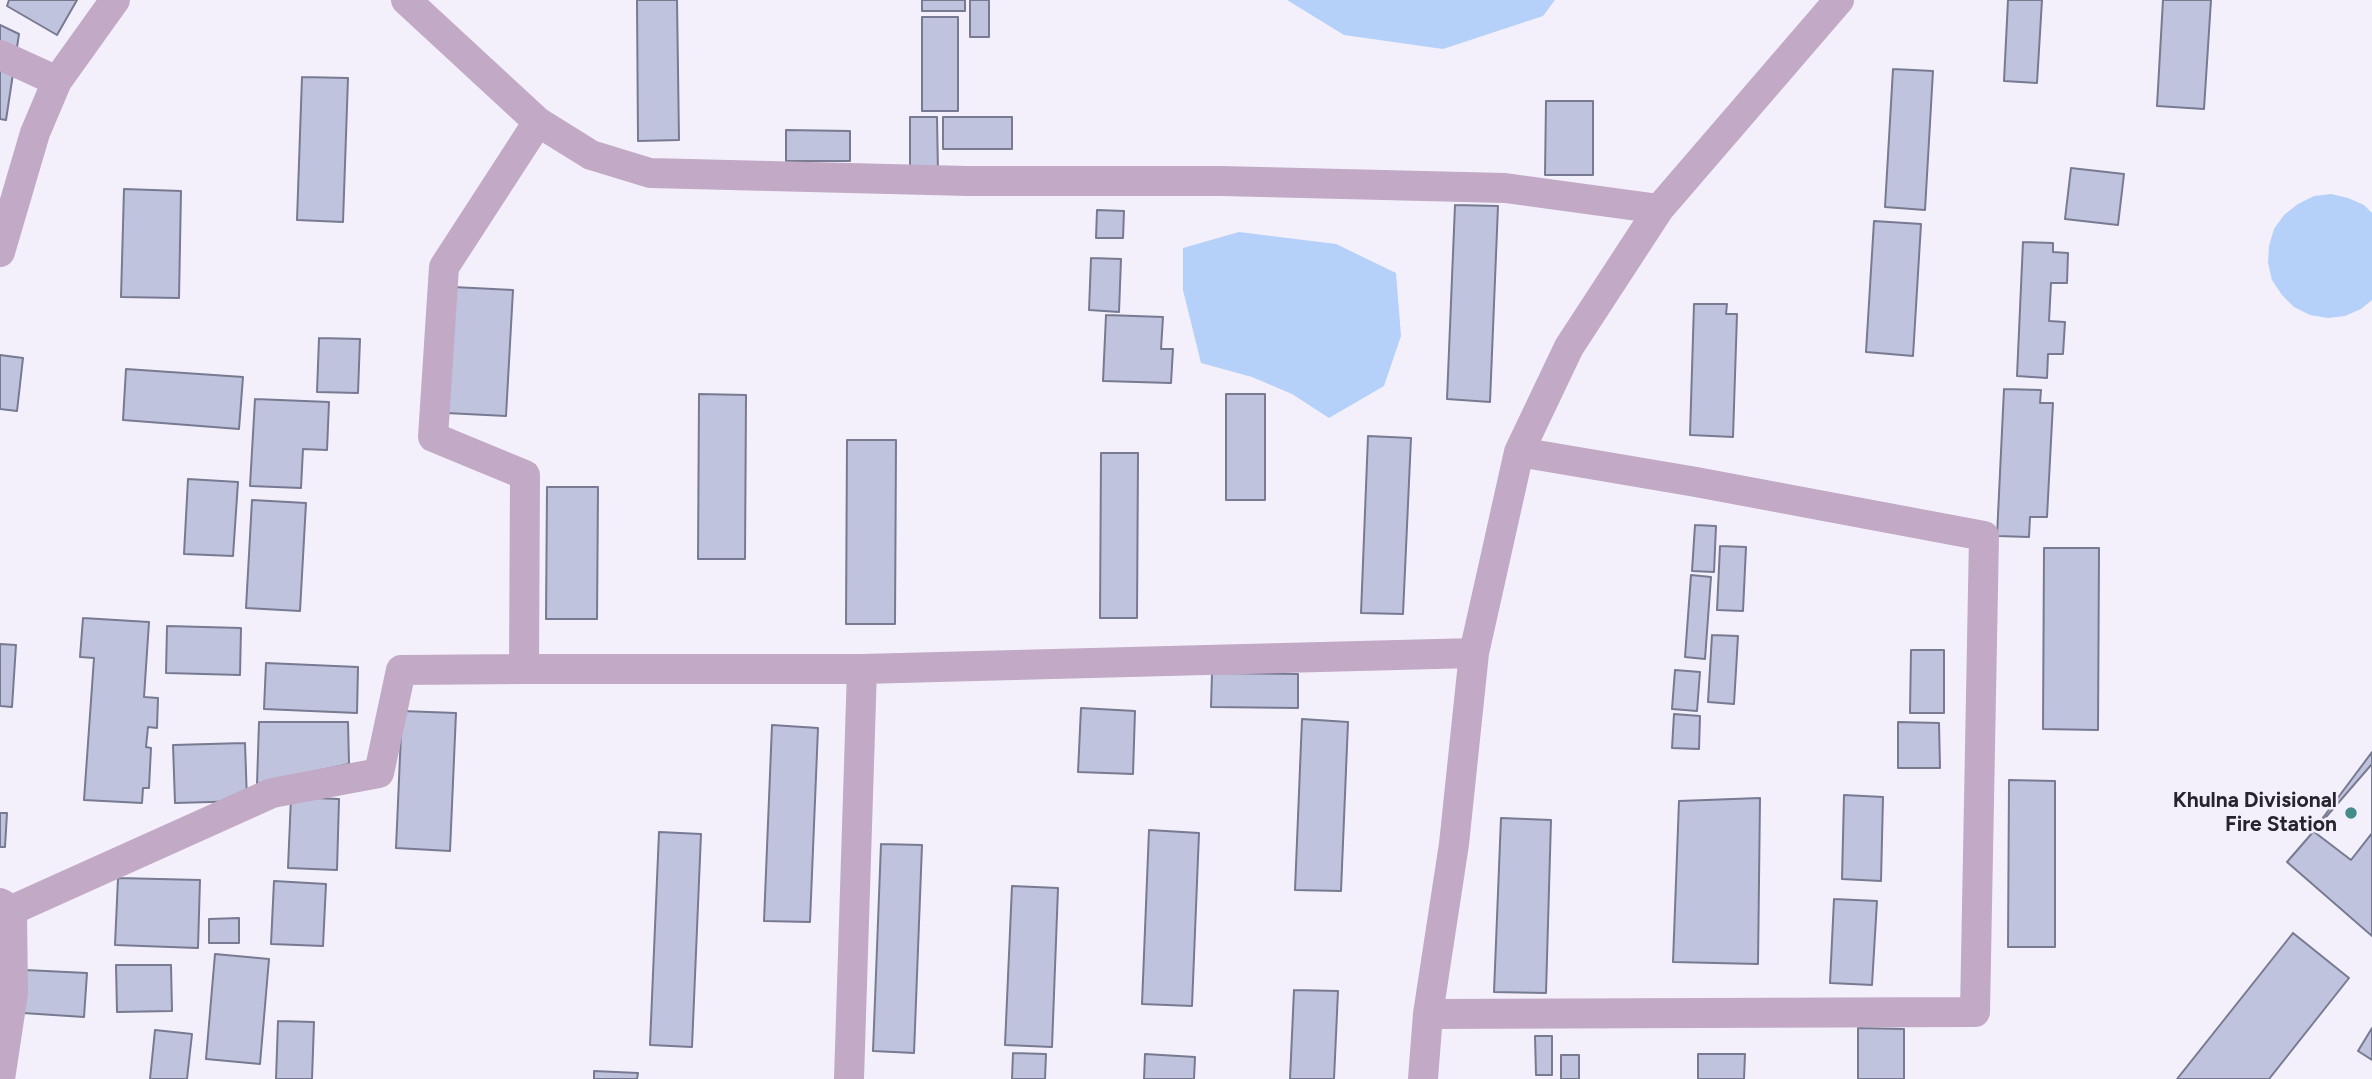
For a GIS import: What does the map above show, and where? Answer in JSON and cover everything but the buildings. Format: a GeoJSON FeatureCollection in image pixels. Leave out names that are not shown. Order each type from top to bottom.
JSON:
{"type":"FeatureCollection","features":[{"type":"Feature","properties":{"kind":"street"},"geometry":{"type":"LineString","coordinates":[[0,252],[35,133],[57,81],[115,0]]}},
{"type":"Feature","properties":{"kind":"street"},"geometry":{"type":"LineString","coordinates":[[406,0],[538,122],[591,155],[650,173],[968,181],[1221,181],[1506,188],[1658,209]]}},
{"type":"Feature","properties":{"kind":"street"},"geometry":{"type":"LineString","coordinates":[[1423,1079],[1428,1014],[1454,844],[1475,653],[1519,452],[1569,348],[1658,209],[1839,0]]}},
{"type":"Feature","properties":{"kind":"street"},"geometry":{"type":"LineString","coordinates":[[0,55],[57,81]]}},
{"type":"Feature","properties":{"kind":"street"},"geometry":{"type":"LineString","coordinates":[[524,669],[525,475],[433,437],[444,267],[538,122]]}},
{"type":"Feature","properties":{"kind":"street"},"geometry":{"type":"LineString","coordinates":[[1428,1014],[1975,1012],[1984,536],[1519,452]]}},
{"type":"Feature","properties":{"kind":"street"},"geometry":{"type":"LineString","coordinates":[[0,1079],[13,993],[6,907],[272,793],[379,774],[401,670],[862,668],[1475,653]]}},
{"type":"Feature","properties":{"kind":"street"},"geometry":{"type":"LineString","coordinates":[[849,1079],[862,668]]}},
{"type":"Feature","properties":{"kind":"water"},"geometry":{"type":"Polygon","coordinates":[[[1287,0],[1555,0],[1543,16],[1443,49],[1344,35],[1287,0]]]}},
{"type":"Feature","properties":{"kind":"water"},"geometry":{"type":"Polygon","coordinates":[[[2331,194],[2364,205],[2372,213],[2372,300],[2361,309],[2345,316],[2328,318],[2310,315],[2294,307],[2272,280],[2268,263],[2274,229],[2284,215],[2314,196],[2331,194]]]}},
{"type":"Feature","properties":{"kind":"water"},"geometry":{"type":"Polygon","coordinates":[[[1239,232],[1336,244],[1396,273],[1401,336],[1384,386],[1329,418],[1292,394],[1252,377],[1201,363],[1183,290],[1183,248],[1239,232]]]}},
{"type":"Feature","properties":{"kind":"place","name":"Khulna Divisional Fire Station"},"geometry":{"type":"Point","coordinates":[2351,813]}}]}
